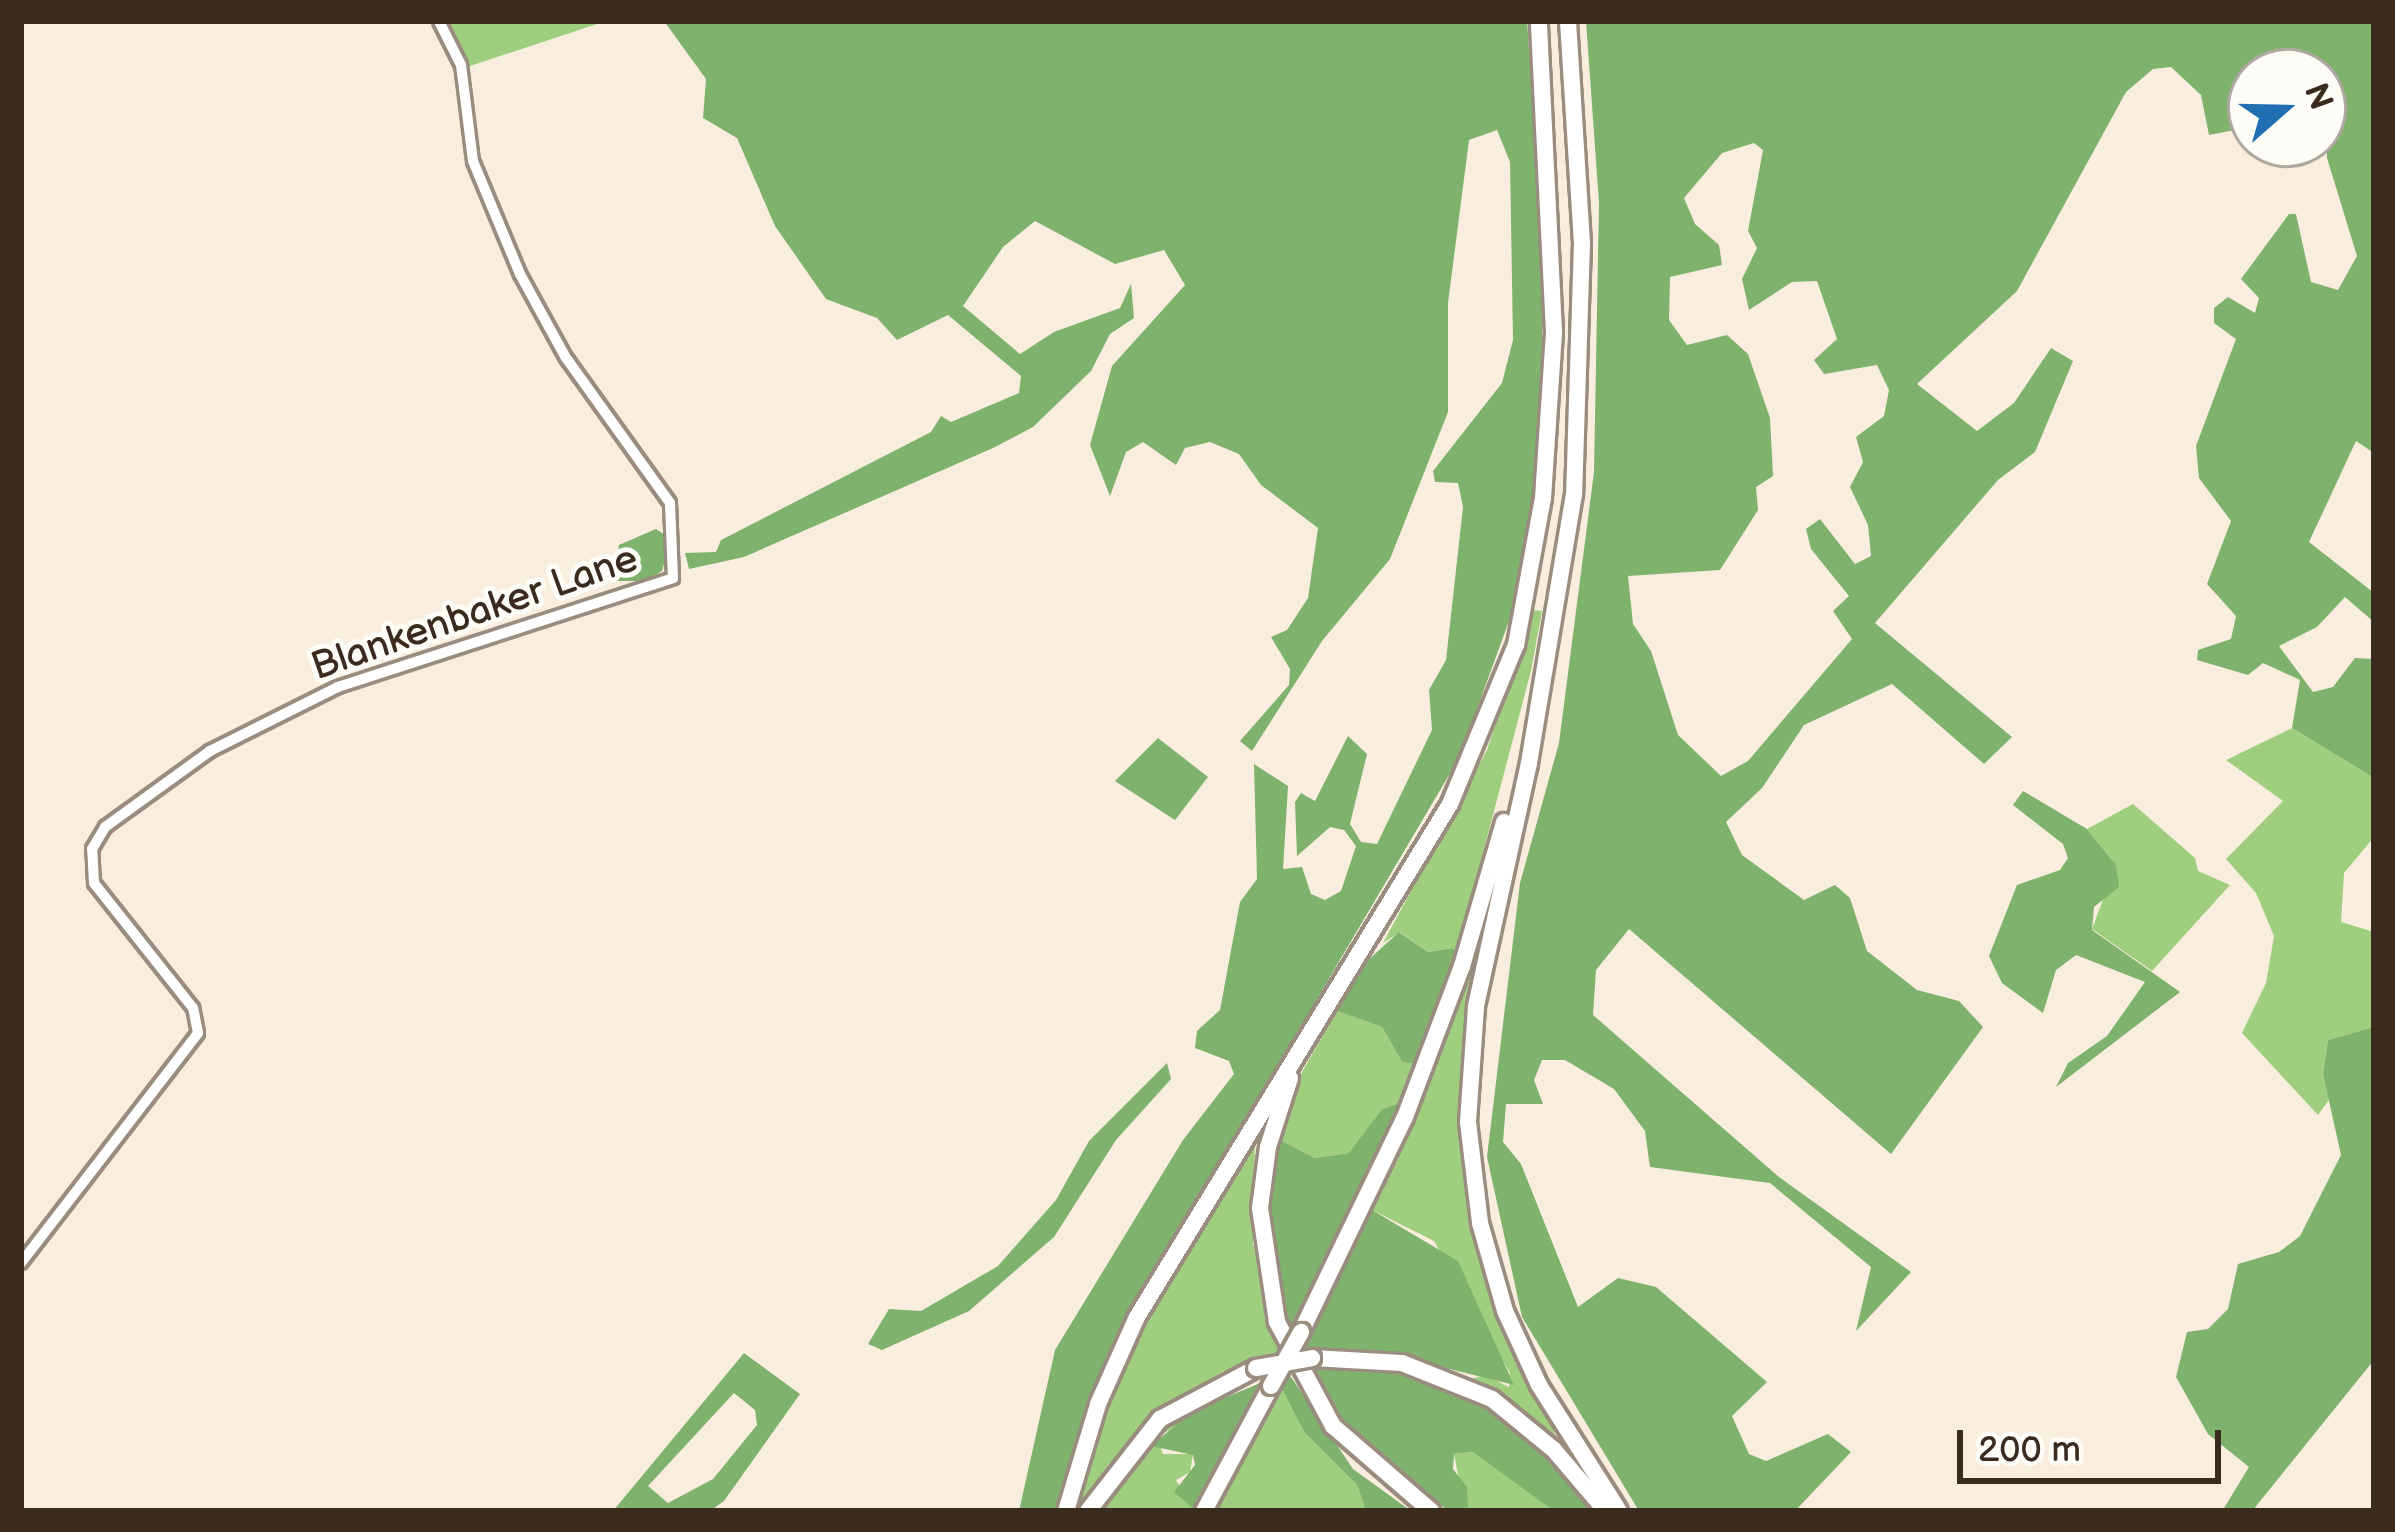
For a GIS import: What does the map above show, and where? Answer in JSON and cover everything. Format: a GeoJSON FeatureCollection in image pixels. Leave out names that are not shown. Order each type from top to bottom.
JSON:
{"type":"FeatureCollection","features":[{"type":"Feature","properties":{"kind":"highway"},"geometry":{"type":"LineString","coordinates":[[1066,1511],[1098,1404],[1138,1317],[1465,777],[1527,599],[1554,332],[1539,21]]}},
{"type":"Feature","properties":{"kind":"highway"},"geometry":{"type":"LineString","coordinates":[[1568,21],[1582,243],[1577,455],[1532,730],[1471,1043],[1473,1186],[1520,1348],[1619,1511]]}},
{"type":"Feature","properties":{"kind":"highway"},"geometry":{"type":"LineString","coordinates":[[1204,1511],[1370,1196],[1442,1023],[1532,730]]}},
{"type":"Feature","properties":{"kind":"highway"},"geometry":{"type":"LineString","coordinates":[[1296,1060],[1268,1147],[1260,1208],[1277,1322],[1334,1426],[1430,1511]]}},
{"type":"Feature","properties":{"kind":"highway"},"geometry":{"type":"LineString","coordinates":[[1088,1511],[1160,1418],[1256,1368],[1312,1358],[1402,1363],[1492,1399],[1554,1450],[1606,1511]]}},
{"type":"Feature","properties":{"kind":"street","name":"Blankenbaker Lane"},"geometry":{"type":"LineString","coordinates":[[21,1263],[198,1033],[193,1008],[94,883],[92,849],[105,826],[210,751],[338,687],[673,578],[676,538],[667,496],[566,358],[520,274],[473,161],[461,65],[439,21]]}},
{"type":"Feature","properties":{"kind":"green space"},"geometry":{"type":"Polygon","coordinates":[[[445,21],[606,21],[467,67],[445,21]]]}},
{"type":"Feature","properties":{"kind":"green space"},"geometry":{"type":"Polygon","coordinates":[[[664,21],[1527,21],[1544,257],[1539,474],[1516,602],[1459,758],[1120,1333],[1057,1511],[1019,1511],[1055,1350],[1183,1140],[1234,1074],[1229,1061],[1195,1048],[1197,1031],[1220,1010],[1240,902],[1257,879],[1254,764],[1288,786],[1283,869],[1302,867],[1311,894],[1325,900],[1341,891],[1356,846],[1344,830],[1330,827],[1297,856],[1295,802],[1301,793],[1315,801],[1348,736],[1367,754],[1350,824],[1361,842],[1377,844],[1432,730],[1429,690],[1446,660],[1463,507],[1458,483],[1435,482],[1433,471],[1502,383],[1513,340],[1510,162],[1497,130],[1469,140],[1448,303],[1448,412],[1390,559],[1322,641],[1252,751],[1240,741],[1289,685],[1290,669],[1271,637],[1287,630],[1308,598],[1318,528],[1261,485],[1239,454],[1210,442],[1185,448],[1176,465],[1143,442],[1126,452],[1110,496],[1090,445],[1112,366],[1185,285],[1164,250],[1115,264],[1035,221],[1003,247],[963,306],[1020,354],[1054,332],[1120,308],[1131,284],[1134,318],[1110,334],[1091,371],[1033,427],[993,448],[744,557],[689,569],[685,553],[716,552],[721,540],[931,432],[941,416],[951,422],[1019,393],[1021,376],[948,315],[897,340],[877,318],[826,299],[775,226],[737,138],[703,118],[706,79],[664,21]]]}},
{"type":"Feature","properties":{"kind":"green space"},"geometry":{"type":"Polygon","coordinates":[[[1586,21],[2374,21],[2374,453],[2356,441],[2309,542],[2374,593],[2374,622],[2345,597],[2317,627],[2279,646],[2313,692],[2333,687],[2355,658],[2374,659],[2374,778],[2292,728],[2300,680],[2263,663],[2248,675],[2197,660],[2198,650],[2231,639],[2236,616],[2207,584],[2231,521],[2199,478],[2196,446],[2236,339],[2214,323],[2214,308],[2228,297],[2255,313],[2259,298],[2241,279],[2289,214],[2296,214],[2311,282],[2338,290],[2357,256],[2330,168],[2347,168],[2347,48],[2227,48],[2227,132],[2209,135],[2201,95],[2171,67],[2153,69],[2126,92],[2017,291],[1917,384],[1977,431],[2014,403],[2051,348],[2073,361],[2035,452],[1998,480],[1875,623],[2012,737],[1984,764],[1892,684],[1804,725],[1762,788],[1726,822],[1742,855],[1804,900],[1835,885],[1850,898],[1867,951],[1917,990],[1959,1001],[1983,1027],[1891,1154],[1629,929],[1596,970],[1593,1015],[1779,1177],[1911,1272],[1856,1331],[1871,1267],[1770,1183],[1650,1167],[1645,1131],[1614,1089],[1565,1060],[1542,1060],[1534,1080],[1543,1104],[1506,1104],[1503,1142],[1521,1164],[1578,1307],[1618,1278],[1656,1287],[1767,1382],[1732,1416],[1749,1454],[1766,1461],[1828,1434],[1851,1452],[1795,1511],[1639,1511],[1522,1317],[1487,1157],[1520,883],[1559,743],[1594,472],[1599,203],[1586,21]],[[1754,143],[1722,153],[1684,198],[1695,224],[1719,245],[1722,265],[1670,277],[1669,320],[1687,345],[1727,335],[1748,354],[1770,418],[1773,476],[1756,487],[1758,510],[1720,570],[1628,576],[1633,624],[1651,651],[1678,735],[1721,776],[1748,761],[1852,639],[1833,611],[1849,596],[1811,549],[1806,529],[1820,519],[1855,564],[1871,556],[1868,525],[1850,487],[1863,462],[1856,437],[1884,416],[1889,390],[1877,365],[1824,374],[1814,360],[1837,339],[1817,281],[1792,282],[1749,310],[1742,279],[1757,248],[1748,231],[1763,150],[1754,143]]]}},
{"type":"Feature","properties":{"kind":"green space"},"geometry":{"type":"Polygon","coordinates":[[[656,529],[671,539],[662,571],[646,581],[615,581],[619,545],[656,529]]]}},
{"type":"Feature","properties":{"kind":"green space"},"geometry":{"type":"Polygon","coordinates":[[[1532,610],[1542,611],[1531,671],[1456,955],[1453,948],[1428,952],[1400,932],[1383,943],[1487,750],[1532,610]]]}},
{"type":"Feature","properties":{"kind":"green space"},"geometry":{"type":"Polygon","coordinates":[[[2292,728],[2374,778],[2374,837],[2344,873],[2341,922],[2374,932],[2374,1027],[2328,1040],[2323,1074],[2329,1100],[2318,1115],[2242,1033],[2266,983],[2274,936],[2256,893],[2226,859],[2283,801],[2226,760],[2292,728]]]}},
{"type":"Feature","properties":{"kind":"green space"},"geometry":{"type":"Polygon","coordinates":[[[1158,738],[1208,777],[1175,820],[1115,781],[1158,738]]]}},
{"type":"Feature","properties":{"kind":"green space"},"geometry":{"type":"Polygon","coordinates":[[[2023,791],[2087,829],[2116,865],[2119,887],[2094,907],[2092,930],[2180,992],[2056,1087],[2068,1063],[2107,1036],[2145,982],[2076,955],[2056,970],[2043,1013],[2002,983],[1989,956],[2017,885],[2060,870],[2068,858],[2063,844],[2013,805],[2023,791]]]}},
{"type":"Feature","properties":{"kind":"green space"},"geometry":{"type":"Polygon","coordinates":[[[2133,804],[2195,858],[2198,871],[2230,885],[2152,971],[2092,929],[2116,865],[2087,829],[2133,804]]]}},
{"type":"Feature","properties":{"kind":"green space"},"geometry":{"type":"Polygon","coordinates":[[[1490,904],[1463,1061],[1464,1176],[1471,1212],[1557,1440],[1471,1379],[1485,1375],[1509,1387],[1510,1373],[1434,1241],[1372,1210],[1450,1027],[1490,904]]]}},
{"type":"Feature","properties":{"kind":"green space"},"geometry":{"type":"Polygon","coordinates":[[[1399,932],[1428,952],[1453,948],[1456,955],[1417,1064],[1402,1062],[1382,1027],[1337,1011],[1366,962],[1399,932]]]}},
{"type":"Feature","properties":{"kind":"green space"},"geometry":{"type":"Polygon","coordinates":[[[1337,1011],[1382,1027],[1402,1062],[1417,1064],[1402,1102],[1382,1109],[1350,1153],[1315,1158],[1278,1139],[1294,1086],[1337,1011]]]}},
{"type":"Feature","properties":{"kind":"green space"},"geometry":{"type":"Polygon","coordinates":[[[2374,1027],[2374,1360],[2253,1510],[2224,1508],[2249,1467],[2208,1434],[2176,1377],[2187,1332],[2208,1329],[2228,1309],[2238,1264],[2279,1252],[2300,1236],[2341,1155],[2323,1074],[2328,1040],[2374,1027]]]}},
{"type":"Feature","properties":{"kind":"green space"},"geometry":{"type":"Polygon","coordinates":[[[1167,1063],[1171,1079],[1116,1140],[1054,1237],[969,1311],[882,1350],[868,1344],[889,1309],[921,1311],[998,1266],[1056,1200],[1089,1141],[1167,1063]]]}},
{"type":"Feature","properties":{"kind":"green space"},"geometry":{"type":"Polygon","coordinates":[[[1402,1102],[1289,1337],[1267,1224],[1278,1139],[1315,1158],[1349,1153],[1382,1109],[1402,1102]]]}},
{"type":"Feature","properties":{"kind":"green space"},"geometry":{"type":"Polygon","coordinates":[[[1255,1142],[1253,1243],[1279,1354],[1224,1371],[1166,1405],[1108,1465],[1080,1511],[1072,1511],[1105,1401],[1140,1327],[1255,1142]]]}},
{"type":"Feature","properties":{"kind":"green space"},"geometry":{"type":"Polygon","coordinates":[[[1372,1210],[1458,1261],[1514,1385],[1377,1351],[1299,1351],[1372,1210]]]}},
{"type":"Feature","properties":{"kind":"green space"},"geometry":{"type":"Polygon","coordinates":[[[744,1353],[800,1394],[724,1501],[710,1511],[613,1511],[744,1353]],[[734,1393],[648,1486],[668,1503],[713,1479],[757,1425],[755,1410],[734,1393]]]}},
{"type":"Feature","properties":{"kind":"green space"},"geometry":{"type":"Polygon","coordinates":[[[1349,1363],[1403,1368],[1473,1394],[1543,1446],[1597,1511],[1554,1511],[1473,1452],[1454,1454],[1453,1469],[1467,1487],[1468,1507],[1448,1511],[1323,1399],[1304,1366],[1349,1363]]]}},
{"type":"Feature","properties":{"kind":"green space"},"geometry":{"type":"Polygon","coordinates":[[[1287,1371],[1353,1469],[1411,1511],[1366,1511],[1357,1485],[1304,1432],[1280,1385],[1287,1371]]]}},
{"type":"Feature","properties":{"kind":"green space"},"geometry":{"type":"Polygon","coordinates":[[[1270,1372],[1157,1437],[1163,1454],[1193,1454],[1190,1472],[1176,1480],[1194,1511],[1093,1511],[1160,1425],[1270,1372]]]}},
{"type":"Feature","properties":{"kind":"green space"},"geometry":{"type":"Polygon","coordinates":[[[1265,1381],[1195,1510],[1174,1492],[1195,1465],[1193,1455],[1151,1446],[1191,1412],[1265,1381]]]}},
{"type":"Feature","properties":{"kind":"green space"},"geometry":{"type":"Polygon","coordinates":[[[1280,1385],[1304,1432],[1357,1485],[1366,1511],[1213,1511],[1280,1385]]]}},
{"type":"Feature","properties":{"kind":"green space"},"geometry":{"type":"Polygon","coordinates":[[[1473,1452],[1554,1511],[1465,1511],[1454,1454],[1473,1452]]]}}]}
